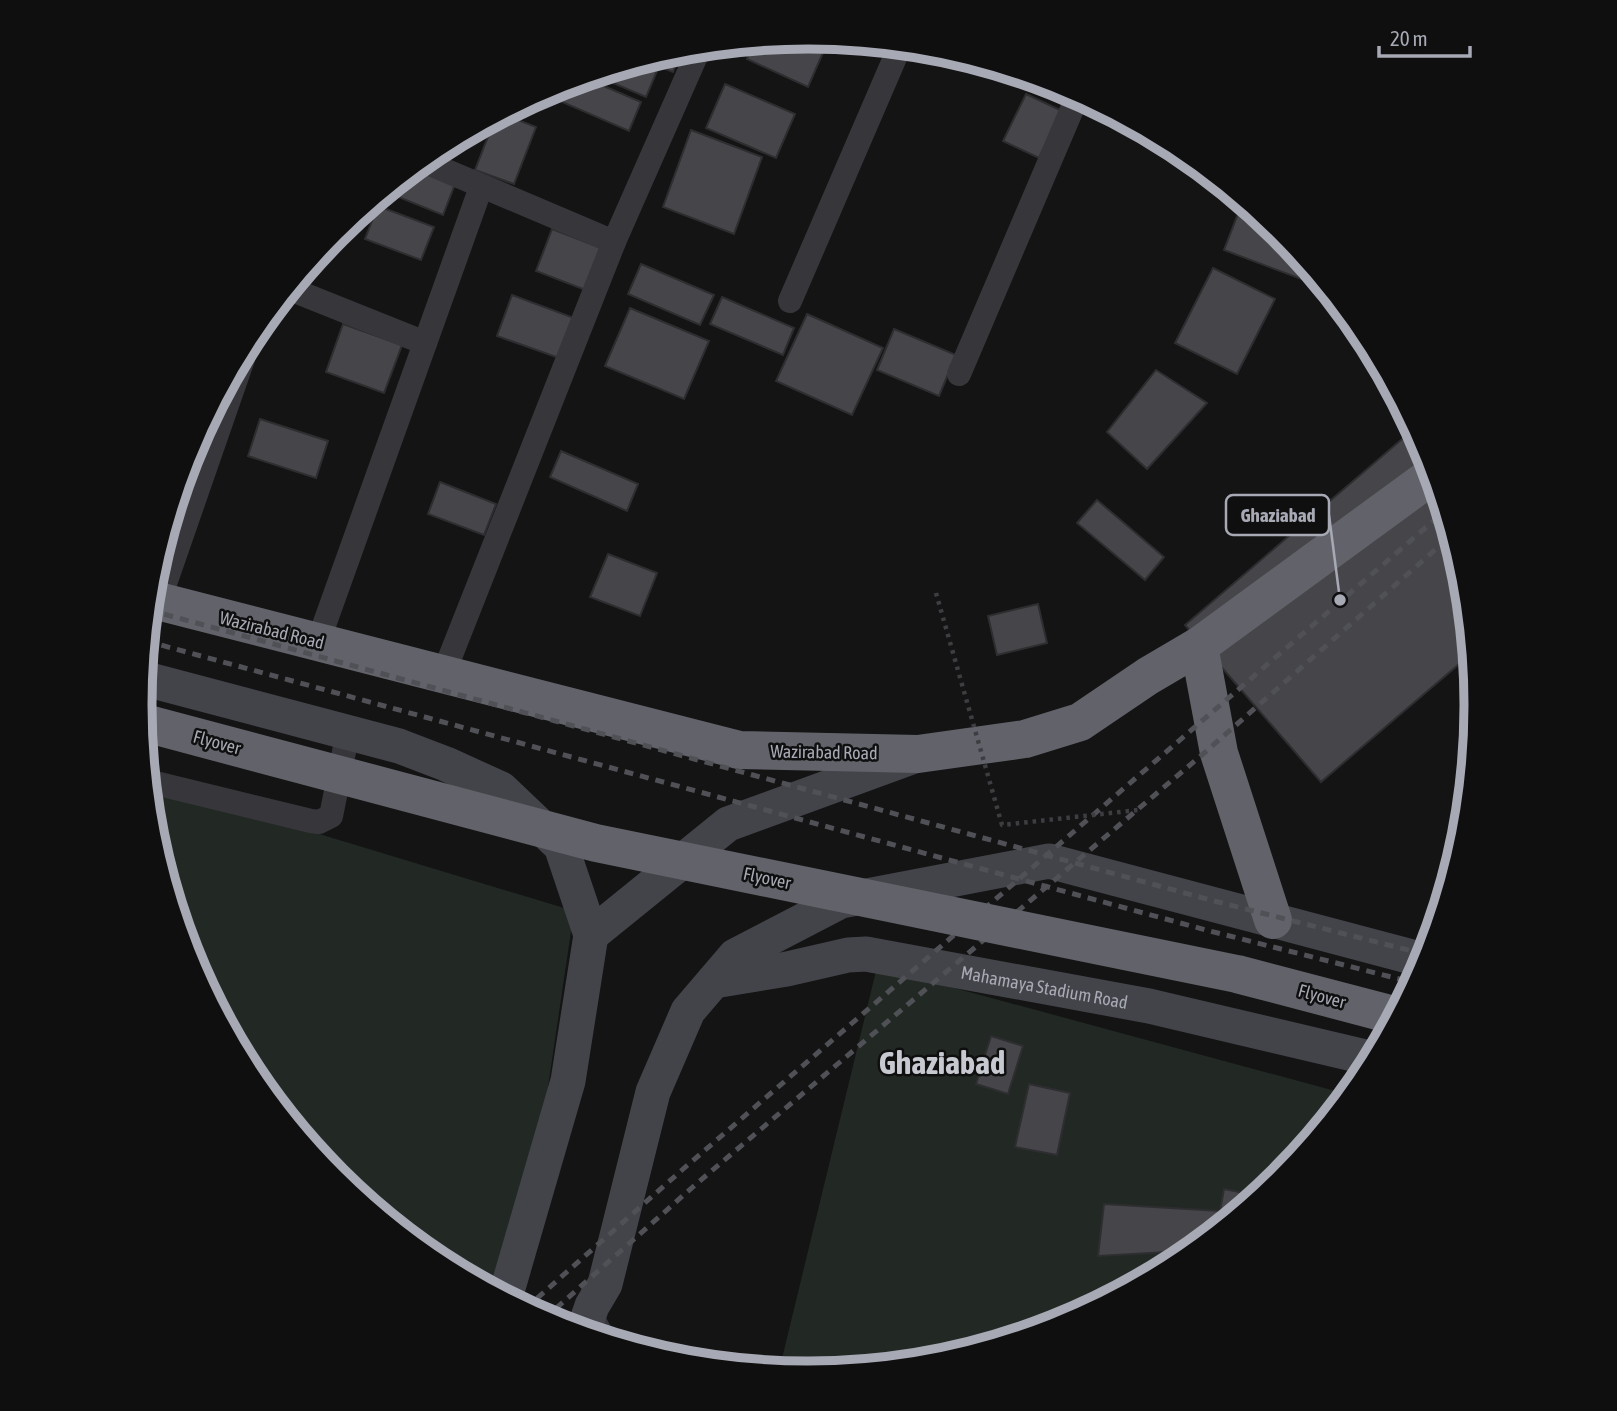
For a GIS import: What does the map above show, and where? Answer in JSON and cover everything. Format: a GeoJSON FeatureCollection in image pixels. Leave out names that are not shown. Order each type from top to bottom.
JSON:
{"type":"FeatureCollection","features":[{"type":"Feature","properties":{"kind":"highway","name":"Wazirabad Road"},"geometry":{"type":"LineString","coordinates":[[161,602],[739,750],[918,754],[1025,739],[1080,722],[1148,676],[1199,646],[1425,481]]}},
{"type":"Feature","properties":{"kind":"highway"},"geometry":{"type":"LineString","coordinates":[[1199,646],[1219,753],[1273,920]]}},
{"type":"Feature","properties":{"kind":"highway","name":"Flyover"},"geometry":{"type":"LineString","coordinates":[[152,725],[596,843],[1237,974],[1388,1014]]}},
{"type":"Feature","properties":{"kind":"main road"},"geometry":{"type":"LineString","coordinates":[[153,681],[399,746],[446,764],[501,789],[561,846],[591,935],[568,1081],[508,1289]]}},
{"type":"Feature","properties":{"kind":"main road"},"geometry":{"type":"LineString","coordinates":[[591,935],[728,824],[918,754]]}},
{"type":"Feature","properties":{"kind":"main road"},"geometry":{"type":"LineString","coordinates":[[587,1319],[605,1284],[653,1092],[688,1011],[735,956],[841,901],[1049,861],[1415,958]]}},
{"type":"Feature","properties":{"kind":"main road","name":"Mahamaya Stadium Road"},"geometry":{"type":"LineString","coordinates":[[714,981],[787,969],[848,955],[866,954],[1149,1006],[1363,1056]]}},
{"type":"Feature","properties":{"kind":"street"},"geometry":{"type":"LineString","coordinates":[[790,301],[896,55]]}},
{"type":"Feature","properties":{"kind":"street"},"geometry":{"type":"LineString","coordinates":[[443,675],[614,242],[693,60]]}},
{"type":"Feature","properties":{"kind":"street"},"geometry":{"type":"LineString","coordinates":[[959,374],[1074,105]]}},
{"type":"Feature","properties":{"kind":"street"},"geometry":{"type":"LineString","coordinates":[[435,166],[614,242]]}},
{"type":"Feature","properties":{"kind":"street"},"geometry":{"type":"LineString","coordinates":[[318,642],[481,187]]}},
{"type":"Feature","properties":{"kind":"street"},"geometry":{"type":"LineString","coordinates":[[299,293],[425,342]]}},
{"type":"Feature","properties":{"kind":"street"},"geometry":{"type":"LineString","coordinates":[[167,566],[227,401]]}},
{"type":"Feature","properties":{"kind":"street"},"geometry":{"type":"LineString","coordinates":[[157,784],[319,822],[331,816],[348,732]]}},
{"type":"Feature","properties":{"kind":"path"},"geometry":{"type":"LineString","coordinates":[[936,593],[1002,825],[1138,810]]}},
{"type":"Feature","properties":{"kind":"shaded area"},"geometry":{"type":"Polygon","coordinates":[[[157,785],[574,911],[518,1294],[444,1251],[376,1199],[344,1170],[315,1138],[263,1070],[220,996],[187,917],[174,875],[157,785]]]}},
{"type":"Feature","properties":{"kind":"shaded area"},"geometry":{"type":"Polygon","coordinates":[[[877,967],[1338,1092],[1273,1170],[1241,1199],[1173,1251],[1099,1294],[1020,1327],[937,1349],[851,1361],[781,1361],[877,967]]]}},
{"type":"Feature","properties":{"kind":"building"},"geometry":{"type":"Polygon","coordinates":[[[824,49],[808,87],[747,59],[750,52],[824,49]]]}},
{"type":"Feature","properties":{"kind":"building"},"geometry":{"type":"Polygon","coordinates":[[[676,63],[673,72],[659,67],[676,63]]]}},
{"type":"Feature","properties":{"kind":"building"},"geometry":{"type":"Polygon","coordinates":[[[651,68],[657,71],[646,97],[608,81],[651,68]]]}},
{"type":"Feature","properties":{"kind":"building"},"geometry":{"type":"Polygon","coordinates":[[[598,84],[641,102],[629,131],[560,101],[562,97],[598,84]]]}},
{"type":"Feature","properties":{"kind":"building"},"geometry":{"type":"Polygon","coordinates":[[[725,84],[795,114],[776,158],[706,128],[725,84]]]}},
{"type":"Feature","properties":{"kind":"building"},"geometry":{"type":"Polygon","coordinates":[[[1026,94],[1062,111],[1039,158],[1003,141],[1026,94]]]}},
{"type":"Feature","properties":{"kind":"building"},"geometry":{"type":"Polygon","coordinates":[[[515,119],[536,127],[514,184],[475,170],[490,132],[515,119]]]}},
{"type":"Feature","properties":{"kind":"building"},"geometry":{"type":"Polygon","coordinates":[[[691,130],[762,157],[734,234],[663,207],[691,130]]]}},
{"type":"Feature","properties":{"kind":"building"},"geometry":{"type":"Polygon","coordinates":[[[426,173],[455,184],[443,215],[396,196],[426,173]]]}},
{"type":"Feature","properties":{"kind":"building"},"geometry":{"type":"Polygon","coordinates":[[[382,207],[434,227],[421,260],[365,239],[375,213],[382,207]]]}},
{"type":"Feature","properties":{"kind":"building"},"geometry":{"type":"Polygon","coordinates":[[[1239,211],[1273,241],[1309,282],[1224,250],[1239,211]]]}},
{"type":"Feature","properties":{"kind":"building"},"geometry":{"type":"Polygon","coordinates":[[[552,229],[604,249],[588,291],[536,271],[552,229]]]}},
{"type":"Feature","properties":{"kind":"building"},"geometry":{"type":"Polygon","coordinates":[[[641,264],[714,295],[700,325],[628,294],[641,264]]]}},
{"type":"Feature","properties":{"kind":"building"},"geometry":{"type":"Polygon","coordinates":[[[1213,268],[1275,299],[1237,374],[1175,343],[1213,268]]]}},
{"type":"Feature","properties":{"kind":"building"},"geometry":{"type":"Polygon","coordinates":[[[512,295],[574,318],[559,358],[497,336],[512,295]]]}},
{"type":"Feature","properties":{"kind":"building"},"geometry":{"type":"Polygon","coordinates":[[[722,297],[794,328],[783,355],[710,324],[722,297]]]}},
{"type":"Feature","properties":{"kind":"building"},"geometry":{"type":"Polygon","coordinates":[[[630,308],[709,341],[684,399],[605,366],[630,308]]]}},
{"type":"Feature","properties":{"kind":"building"},"geometry":{"type":"Polygon","coordinates":[[[807,314],[883,348],[852,415],[776,381],[807,314]]]}},
{"type":"Feature","properties":{"kind":"building"},"geometry":{"type":"Polygon","coordinates":[[[343,324],[402,345],[384,393],[326,372],[343,324]]]}},
{"type":"Feature","properties":{"kind":"building"},"geometry":{"type":"Polygon","coordinates":[[[894,329],[956,355],[939,396],[877,370],[894,329]]]}},
{"type":"Feature","properties":{"kind":"building"},"geometry":{"type":"Polygon","coordinates":[[[1156,370],[1207,403],[1147,469],[1107,432],[1156,370]]]}},
{"type":"Feature","properties":{"kind":"building"},"geometry":{"type":"Polygon","coordinates":[[[260,419],[328,441],[316,478],[248,456],[260,419]]]}},
{"type":"Feature","properties":{"kind":"building"},"geometry":{"type":"Polygon","coordinates":[[[1406,435],[1430,494],[1443,536],[1452,577],[1464,660],[1321,782],[1185,625],[1406,435]]]}},
{"type":"Feature","properties":{"kind":"building"},"geometry":{"type":"Polygon","coordinates":[[[561,451],[638,484],[627,511],[550,477],[561,451]]]}},
{"type":"Feature","properties":{"kind":"building"},"geometry":{"type":"Polygon","coordinates":[[[440,482],[496,504],[484,535],[428,514],[440,482]]]}},
{"type":"Feature","properties":{"kind":"building"},"geometry":{"type":"Polygon","coordinates":[[[189,489],[192,490],[184,512],[182,511],[189,489]]]}},
{"type":"Feature","properties":{"kind":"building"},"geometry":{"type":"Polygon","coordinates":[[[1097,500],[1164,557],[1145,580],[1077,523],[1097,500]]]}},
{"type":"Feature","properties":{"kind":"building"},"geometry":{"type":"Polygon","coordinates":[[[608,554],[657,573],[640,616],[590,597],[608,554]]]}},
{"type":"Feature","properties":{"kind":"building"},"geometry":{"type":"Polygon","coordinates":[[[1038,604],[1047,643],[997,655],[988,616],[1038,604]]]}},
{"type":"Feature","properties":{"kind":"building"},"geometry":{"type":"Polygon","coordinates":[[[991,1036],[1023,1046],[1008,1094],[976,1084],[991,1036]]]}},
{"type":"Feature","properties":{"kind":"building"},"geometry":{"type":"Polygon","coordinates":[[[1029,1084],[1070,1093],[1057,1155],[1015,1147],[1029,1084]]]}},
{"type":"Feature","properties":{"kind":"building"},"geometry":{"type":"Polygon","coordinates":[[[1224,1189],[1247,1193],[1171,1252],[1098,1256],[1104,1204],[1220,1211],[1224,1189]]]}},
{"type":"Feature","properties":{"kind":"railway"},"geometry":{"type":"LineString","coordinates":[[534,1301],[1437,518]]}},
{"type":"Feature","properties":{"kind":"railway"},"geometry":{"type":"LineString","coordinates":[[554,1310],[695,1185],[1203,754],[1444,542]]}},
{"type":"Feature","properties":{"kind":"railway"},"geometry":{"type":"LineString","coordinates":[[159,613],[1214,901],[1417,952]]}},
{"type":"Feature","properties":{"kind":"railway"},"geometry":{"type":"LineString","coordinates":[[155,644],[1206,930],[1404,980]]}},
{"type":"Feature","properties":{"kind":"place","name":"Ghaziabad"},"geometry":{"type":"Point","coordinates":[1340,600]}},
{"type":"Feature","properties":{"kind":"district","name":"Ghaziabad"},"geometry":{"type":"Point","coordinates":[942,1062]}}]}
